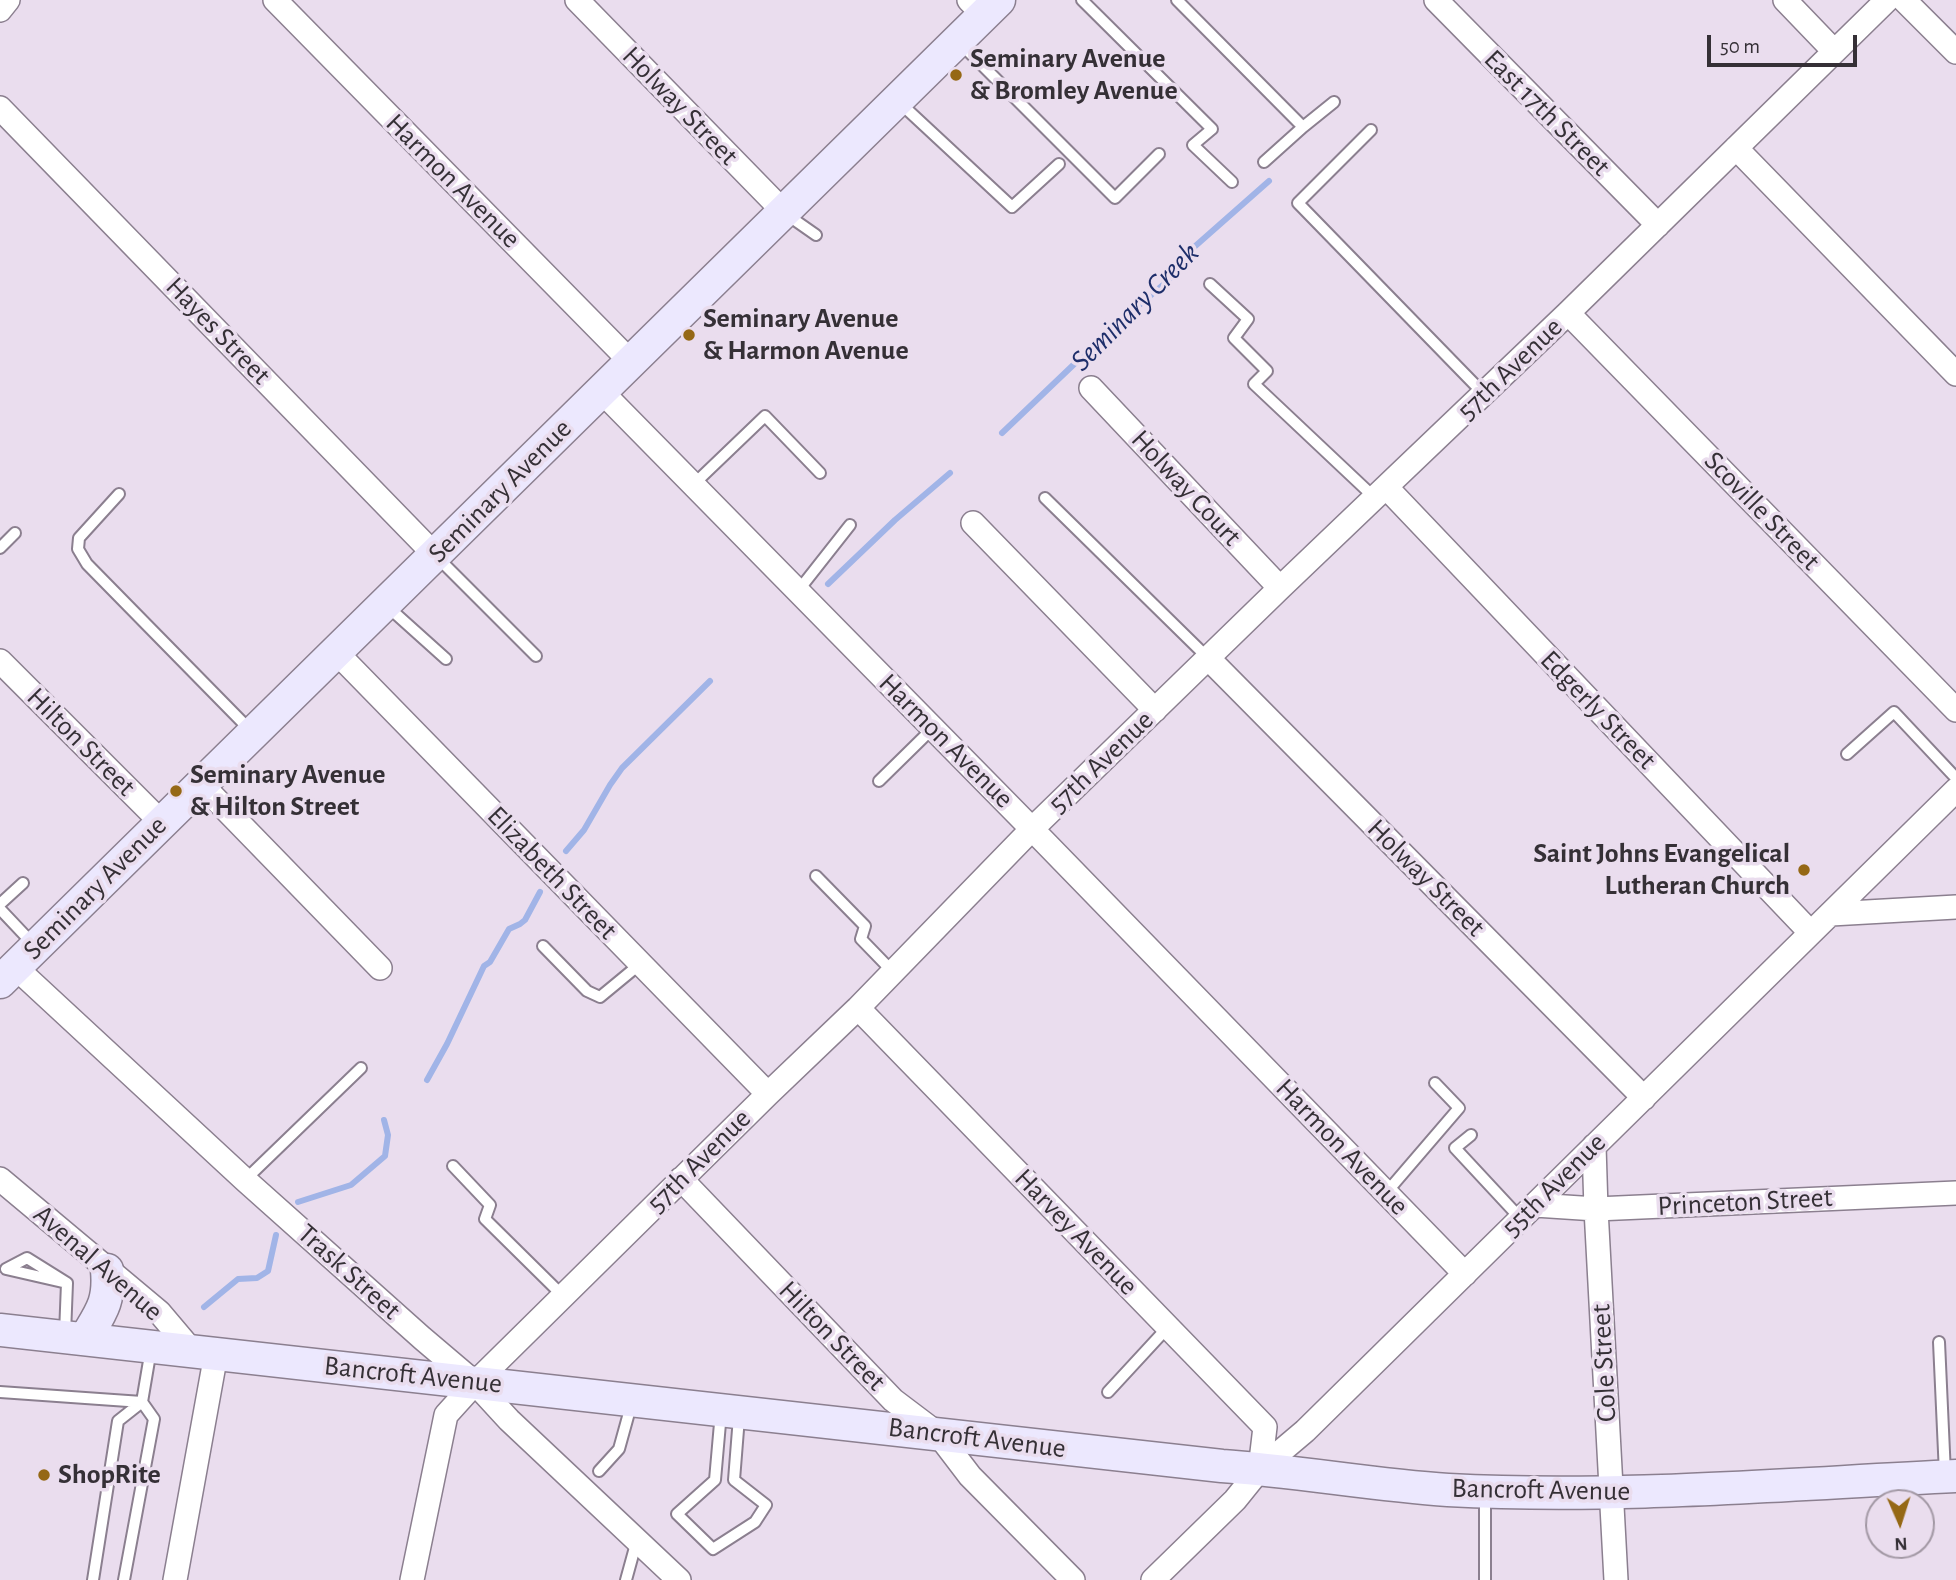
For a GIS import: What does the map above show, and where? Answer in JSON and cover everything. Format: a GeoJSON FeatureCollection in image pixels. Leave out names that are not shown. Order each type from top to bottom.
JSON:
{"type":"FeatureCollection","features":[{"type":"Feature","properties":{"kind":"street"},"geometry":{"type":"LineString","coordinates":[[0,10],[8,0]]}},
{"type":"Feature","properties":{"kind":"street","name":"Harmon Avenue"},"geometry":{"type":"LineString","coordinates":[[275,0],[631,362]]}},
{"type":"Feature","properties":{"kind":"street","name":"Holway Street"},"geometry":{"type":"LineString","coordinates":[[577,0],[784,212]]}},
{"type":"Feature","properties":{"kind":"street","name":"East 17th Street"},"geometry":{"type":"LineString","coordinates":[[1436,0],[1658,225]]}},
{"type":"Feature","properties":{"kind":"street"},"geometry":{"type":"LineString","coordinates":[[1785,0],[1834,51]]}},
{"type":"Feature","properties":{"kind":"street","name":"57th Avenue"},"geometry":{"type":"LineString","coordinates":[[412,1580],[446,1415],[475,1383],[858,1008],[1032,829],[1568,313],[1887,0]]}},
{"type":"Feature","properties":{"kind":"street"},"geometry":{"type":"LineString","coordinates":[[1904,0],[1956,52]]}},
{"type":"Feature","properties":{"kind":"street","name":"Seminary Avenue"},"geometry":{"type":"LineString","coordinates":[[17,965],[958,41],[984,5]]}},
{"type":"Feature","properties":{"kind":"street","name":"Hayes Street"},"geometry":{"type":"LineString","coordinates":[[0,108],[435,555]]}},
{"type":"Feature","properties":{"kind":"street"},"geometry":{"type":"LineString","coordinates":[[1736,148],[1956,373]]}},
{"type":"Feature","properties":{"kind":"street","name":"Scoville Street"},"geometry":{"type":"LineString","coordinates":[[1568,313],[1956,710]]}},
{"type":"Feature","properties":{"kind":"street","name":"Holway Court"},"geometry":{"type":"LineString","coordinates":[[1091,388],[1280,588]]}},
{"type":"Feature","properties":{"kind":"street","name":"Harmon Avenue"},"geometry":{"type":"LineString","coordinates":[[601,391],[1465,1274]]}},
{"type":"Feature","properties":{"kind":"street","name":"Edgerly Street"},"geometry":{"type":"LineString","coordinates":[[1381,493],[1810,933]]}},
{"type":"Feature","properties":{"kind":"street"},"geometry":{"type":"LineString","coordinates":[[973,523],[1155,710]]}},
{"type":"Feature","properties":{"kind":"street","name":"Elizabeth Street"},"geometry":{"type":"LineString","coordinates":[[336,652],[768,1094]]}},
{"type":"Feature","properties":{"kind":"street","name":"Holway Street"},"geometry":{"type":"LineString","coordinates":[[1208,658],[1644,1098]]}},
{"type":"Feature","properties":{"kind":"street","name":"Hilton Street"},"geometry":{"type":"LineString","coordinates":[[0,661],[162,823]]}},
{"type":"Feature","properties":{"kind":"street"},"geometry":{"type":"LineString","coordinates":[[201,785],[380,968]]}},
{"type":"Feature","properties":{"kind":"street","name":"55th Avenue"},"geometry":{"type":"LineString","coordinates":[[1153,1580],[1235,1500],[1260,1469],[1305,1431],[1956,790]]}},
{"type":"Feature","properties":{"kind":"street"},"geometry":{"type":"LineString","coordinates":[[1831,914],[1956,907]]}},
{"type":"Feature","properties":{"kind":"street","name":"Trask Street"},"geometry":{"type":"LineString","coordinates":[[17,965],[245,1180],[475,1383],[509,1420],[679,1580]]}},
{"type":"Feature","properties":{"kind":"street","name":"Harvey Avenue"},"geometry":{"type":"LineString","coordinates":[[858,1008],[1265,1427],[1260,1469]]}},
{"type":"Feature","properties":{"kind":"street","name":"Cole Street"},"geometry":{"type":"LineString","coordinates":[[1594,1146],[1616,1580]]}},
{"type":"Feature","properties":{"kind":"street","name":"Hilton Street"},"geometry":{"type":"LineString","coordinates":[[681,1179],[893,1400],[938,1434],[971,1476],[1073,1580]]}},
{"type":"Feature","properties":{"kind":"street","name":"Avenal Avenue"},"geometry":{"type":"LineString","coordinates":[[0,1180],[204,1352]]}},
{"type":"Feature","properties":{"kind":"street","name":"Princeton Street"},"geometry":{"type":"LineString","coordinates":[[1528,1212],[1956,1193]]}},
{"type":"Feature","properties":{"kind":"street"},"geometry":{"type":"LineString","coordinates":[[75,1338],[103,1310],[107,1298],[107,1269]]}},
{"type":"Feature","properties":{"kind":"street","name":"Bancroft Avenue"},"geometry":{"type":"LineString","coordinates":[[0,1330],[1446,1490],[1611,1493],[1951,1476]]}},
{"type":"Feature","properties":{"kind":"street"},"geometry":{"type":"LineString","coordinates":[[174,1580],[204,1352]]}},
{"type":"Feature","properties":{"kind":"lane"},"geometry":{"type":"LineString","coordinates":[[1082,0],[1212,129],[1193,145],[1232,182]]}},
{"type":"Feature","properties":{"kind":"lane"},"geometry":{"type":"LineString","coordinates":[[1177,0],[1303,127]]}},
{"type":"Feature","properties":{"kind":"lane"},"geometry":{"type":"LineString","coordinates":[[958,41],[1115,198],[1159,154]]}},
{"type":"Feature","properties":{"kind":"lane"},"geometry":{"type":"LineString","coordinates":[[897,100],[1012,207],[1059,164]]}},
{"type":"Feature","properties":{"kind":"lane"},"geometry":{"type":"LineString","coordinates":[[1264,162],[1334,102]]}},
{"type":"Feature","properties":{"kind":"lane"},"geometry":{"type":"LineString","coordinates":[[1371,130],[1298,203],[1484,394]]}},
{"type":"Feature","properties":{"kind":"lane"},"geometry":{"type":"LineString","coordinates":[[784,212],[816,235]]}},
{"type":"Feature","properties":{"kind":"lane"},"geometry":{"type":"LineString","coordinates":[[1210,284],[1248,319],[1234,338],[1267,371],[1254,384],[1381,493]]}},
{"type":"Feature","properties":{"kind":"lane"},"geometry":{"type":"LineString","coordinates":[[693,485],[765,416],[820,473]]}},
{"type":"Feature","properties":{"kind":"lane"},"geometry":{"type":"LineString","coordinates":[[119,494],[79,538],[78,549],[87,564],[253,733]]}},
{"type":"Feature","properties":{"kind":"lane"},"geometry":{"type":"LineString","coordinates":[[1045,498],[1208,658]]}},
{"type":"Feature","properties":{"kind":"lane"},"geometry":{"type":"LineString","coordinates":[[798,591],[850,525]]}},
{"type":"Feature","properties":{"kind":"lane"},"geometry":{"type":"LineString","coordinates":[[0,548],[15,533]]}},
{"type":"Feature","properties":{"kind":"lane"},"geometry":{"type":"LineString","coordinates":[[435,555],[536,656]]}},
{"type":"Feature","properties":{"kind":"lane"},"geometry":{"type":"LineString","coordinates":[[385,604],[446,660]]}},
{"type":"Feature","properties":{"kind":"lane"},"geometry":{"type":"LineString","coordinates":[[1847,754],[1894,712],[1956,778]]}},
{"type":"Feature","properties":{"kind":"lane"},"geometry":{"type":"LineString","coordinates":[[879,781],[933,728]]}},
{"type":"Feature","properties":{"kind":"lane"},"geometry":{"type":"LineString","coordinates":[[816,876],[865,926],[861,939],[893,972]]}},
{"type":"Feature","properties":{"kind":"lane"},"geometry":{"type":"LineString","coordinates":[[17,965],[0,906],[23,883]]}},
{"type":"Feature","properties":{"kind":"lane"},"geometry":{"type":"LineString","coordinates":[[543,946],[587,991],[600,997],[640,964]]}},
{"type":"Feature","properties":{"kind":"lane"},"geometry":{"type":"LineString","coordinates":[[245,1180],[361,1068]]}},
{"type":"Feature","properties":{"kind":"lane"},"geometry":{"type":"LineString","coordinates":[[1386,1193],[1459,1108],[1435,1083]]}},
{"type":"Feature","properties":{"kind":"lane"},"geometry":{"type":"LineString","coordinates":[[1471,1135],[1455,1148],[1528,1212]]}},
{"type":"Feature","properties":{"kind":"lane"},"geometry":{"type":"LineString","coordinates":[[453,1166],[490,1205],[485,1219],[564,1296]]}},
{"type":"Feature","properties":{"kind":"lane"},"geometry":{"type":"LineString","coordinates":[[67,1283],[6,1269],[27,1258],[67,1283],[75,1338]]}},
{"type":"Feature","properties":{"kind":"lane"},"geometry":{"type":"LineString","coordinates":[[1108,1392],[1168,1327]]}},
{"type":"Feature","properties":{"kind":"lane"},"geometry":{"type":"LineString","coordinates":[[1939,1342],[1951,1476]]}},
{"type":"Feature","properties":{"kind":"lane"},"geometry":{"type":"LineString","coordinates":[[93,1580],[118,1421],[142,1402],[152,1347]]}},
{"type":"Feature","properties":{"kind":"lane"},"geometry":{"type":"LineString","coordinates":[[0,1392],[142,1402]]}},
{"type":"Feature","properties":{"kind":"lane"},"geometry":{"type":"LineString","coordinates":[[600,1471],[619,1449],[632,1399]]}},
{"type":"Feature","properties":{"kind":"lane"},"geometry":{"type":"LineString","coordinates":[[124,1580],[154,1419],[142,1402]]}},
{"type":"Feature","properties":{"kind":"lane"},"geometry":{"type":"LineString","coordinates":[[730,1410],[734,1480],[766,1505],[755,1522],[713,1549],[677,1514],[715,1480],[730,1410]]}},
{"type":"Feature","properties":{"kind":"lane"},"geometry":{"type":"LineString","coordinates":[[1485,1580],[1486,1491]]}},
{"type":"Feature","properties":{"kind":"lane"},"geometry":{"type":"LineString","coordinates":[[626,1580],[637,1540]]}},
{"type":"Feature","properties":{"kind":"waterway","name":"Seminary Creek"},"geometry":{"type":"LineString","coordinates":[[1002,433],[1112,328],[1170,279],[1184,256],[1269,181]]}},
{"type":"Feature","properties":{"kind":"waterway","name":"Seminary Creek"},"geometry":{"type":"LineString","coordinates":[[828,584],[895,520],[950,473]]}},
{"type":"Feature","properties":{"kind":"waterway","name":"Seminary Creek"},"geometry":{"type":"LineString","coordinates":[[566,851],[584,830],[622,768],[710,681]]}},
{"type":"Feature","properties":{"kind":"waterway","name":"Seminary Creek"},"geometry":{"type":"LineString","coordinates":[[427,1080],[484,966],[490,962],[509,929],[525,920],[540,892]]}},
{"type":"Feature","properties":{"kind":"waterway","name":"Seminary Creek"},"geometry":{"type":"LineString","coordinates":[[298,1202],[351,1185],[385,1156],[388,1135],[384,1120]]}},
{"type":"Feature","properties":{"kind":"waterway","name":"Seminary Creek"},"geometry":{"type":"LineString","coordinates":[[204,1307],[238,1279],[257,1278],[268,1271],[276,1235]]}},
{"type":"Feature","properties":{"kind":"place","name":"Seminary Avenue & Bromley Avenue"},"geometry":{"type":"Point","coordinates":[956,75]}},
{"type":"Feature","properties":{"kind":"place","name":"Seminary Avenue & Harmon Avenue"},"geometry":{"type":"Point","coordinates":[689,335]}},
{"type":"Feature","properties":{"kind":"place","name":"Seminary Avenue & Hilton Street"},"geometry":{"type":"Point","coordinates":[176,791]}},
{"type":"Feature","properties":{"kind":"place","name":"Saint Johns Evangelical Lutheran Church"},"geometry":{"type":"Point","coordinates":[1804,870]}},
{"type":"Feature","properties":{"kind":"place","name":"ShopRite"},"geometry":{"type":"Point","coordinates":[44,1475]}}]}
